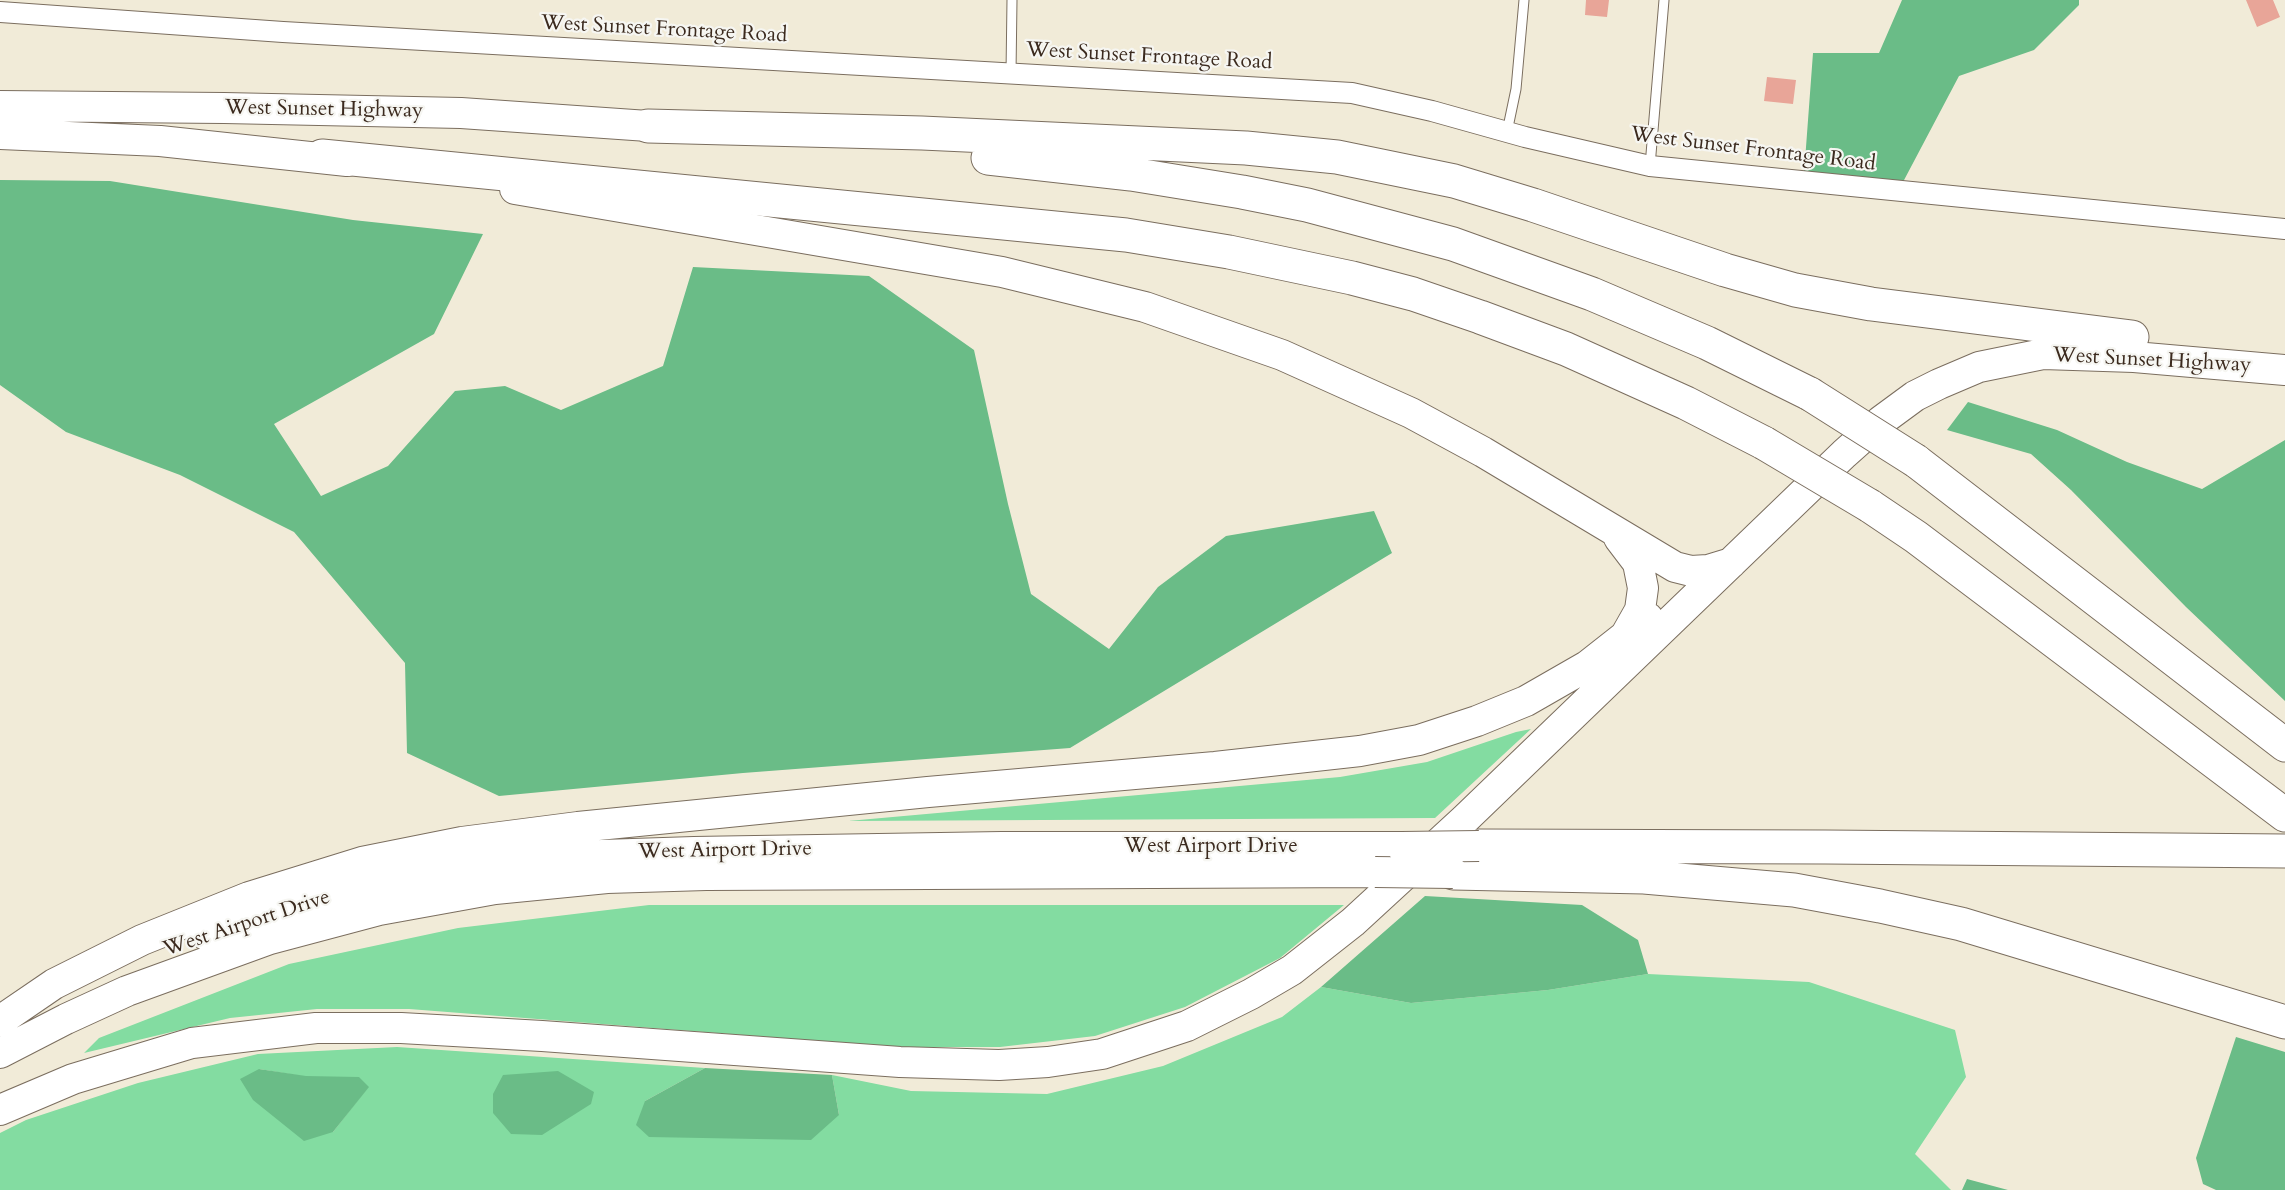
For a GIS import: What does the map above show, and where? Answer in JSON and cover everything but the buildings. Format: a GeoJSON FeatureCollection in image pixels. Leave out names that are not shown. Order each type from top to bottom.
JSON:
{"type":"FeatureCollection","features":[{"type":"Feature","properties":{"kind":"highway"},"geometry":{"type":"LineString","coordinates":[[648,126],[934,134],[1246,148],[1337,157],[1414,171],[1465,184],[1725,270],[1795,290],[1871,304],[2132,337]]}},
{"type":"Feature","properties":{"kind":"highway"},"geometry":{"type":"LineString","coordinates":[[648,126],[1045,163],[1131,174],[1307,205],[1453,244],[1592,294],[1707,343],[1810,394],[1916,461],[2285,745]]}},
{"type":"Feature","properties":{"kind":"highway"},"geometry":{"type":"LineString","coordinates":[[322,156],[1126,235],[1229,252],[1352,278],[1413,294],[1566,349],[1686,403],[1764,443],[1870,506],[1916,537],[2282,812]]}},
{"type":"Feature","properties":{"kind":"highway"},"geometry":{"type":"LineString","coordinates":[[1479,846],[2285,851]]}},
{"type":"Feature","properties":{"kind":"highway"},"geometry":{"type":"LineString","coordinates":[[1453,873],[1644,877],[1794,890],[1961,924],[2285,1022]]}},
{"type":"Feature","properties":{"kind":"main road","name":"West Sunset Highway"},"geometry":{"type":"LineString","coordinates":[[0,106],[461,113],[648,126]]}},
{"type":"Feature","properties":{"kind":"main road","name":"West Sunset Highway"},"geometry":{"type":"LineString","coordinates":[[0,134],[159,141],[322,156],[991,270],[1145,307],[1282,355],[1382,399],[1474,447],[1603,525]]}},
{"type":"Feature","properties":{"kind":"main road","name":"West Sunset Highway"},"geometry":{"type":"LineString","coordinates":[[0,1023],[54,984],[142,940],[249,897],[362,862],[462,842],[578,827],[928,792],[1215,767],[1360,751],[1419,740],[1499,713],[1559,683],[1587,666],[1623,639],[1699,571],[1840,436],[1883,399],[1916,377],[1952,360],[2014,340],[2063,335],[2132,337],[2285,349]]}},
{"type":"Feature","properties":{"kind":"main road","name":"West Sunset Highway"},"geometry":{"type":"LineString","coordinates":[[0,1110],[73,1079],[192,1043],[316,1028],[401,1028],[518,1034],[900,1062],[999,1065],[1048,1062],[1102,1054],[1188,1026],[1251,994],[1292,970],[1353,922],[1465,819],[1844,454],[1881,421],[1915,396],[1979,367],[2023,357],[2068,354],[2285,370]]}},
{"type":"Feature","properties":{"kind":"main road"},"geometry":{"type":"LineString","coordinates":[[1603,525],[1668,564],[1682,569],[1699,571],[1715,569],[1731,563]]}},
{"type":"Feature","properties":{"kind":"main road"},"geometry":{"type":"LineString","coordinates":[[1603,525],[1627,546],[1638,563],[1641,574],[1643,594],[1640,610],[1623,639]]}},
{"type":"Feature","properties":{"kind":"main road","name":"West Airport Drive"},"geometry":{"type":"LineString","coordinates":[[0,1023],[66,991],[132,963],[247,921],[351,892],[405,880],[461,869],[519,862],[629,853],[759,850],[1479,846]]}},
{"type":"Feature","properties":{"kind":"main road","name":"West Airport Drive"},"geometry":{"type":"LineString","coordinates":[[0,1053],[127,991],[270,939],[379,910],[495,890],[607,878],[706,875],[1453,873]]}},
{"type":"Feature","properties":{"kind":"street","name":"West Sunset Frontage Road"},"geometry":{"type":"LineString","coordinates":[[0,12],[295,33],[1352,93],[1650,166],[2285,229]]}},
{"type":"Feature","properties":{"kind":"lane"},"geometry":{"type":"LineString","coordinates":[[1011,73],[1012,0]]}},
{"type":"Feature","properties":{"kind":"lane"},"geometry":{"type":"LineString","coordinates":[[1507,132],[1516,89],[1524,0]]}},
{"type":"Feature","properties":{"kind":"lane"},"geometry":{"type":"LineString","coordinates":[[1650,166],[1664,0]]}},
{"type":"Feature","properties":{"kind":"green space"},"geometry":{"type":"Polygon","coordinates":[[[1902,0],[2079,0],[2079,5],[2034,50],[1959,76],[1903,182],[1804,174],[1813,53],[1879,53],[1902,0]]]}},
{"type":"Feature","properties":{"kind":"green space"},"geometry":{"type":"Polygon","coordinates":[[[0,180],[110,181],[353,220],[483,234],[434,334],[274,424],[321,496],[388,466],[455,391],[505,386],[561,410],[663,366],[693,267],[869,276],[974,350],[1008,504],[1031,594],[1109,649],[1158,587],[1226,536],[1374,511],[1392,553],[1070,748],[743,773],[499,796],[407,753],[405,663],[294,532],[180,475],[66,432],[0,385],[0,180]]]}},
{"type":"Feature","properties":{"kind":"green space"},"geometry":{"type":"Polygon","coordinates":[[[1968,402],[2057,430],[2127,462],[2202,489],[2285,440],[2285,701],[2186,607],[2071,490],[2031,454],[1947,430],[1968,402]]]}},
{"type":"Feature","properties":{"kind":"green space"},"geometry":{"type":"Polygon","coordinates":[[[1531,729],[1435,818],[848,821],[1340,777],[1427,762],[1531,729]]]}},
{"type":"Feature","properties":{"kind":"green space"},"geometry":{"type":"Polygon","coordinates":[[[1425,896],[1582,905],[1638,940],[1648,974],[1548,990],[1411,1003],[1321,987],[1425,896]]]}},
{"type":"Feature","properties":{"kind":"green space"},"geometry":{"type":"Polygon","coordinates":[[[649,905],[1344,905],[1280,958],[1185,1007],[1095,1036],[1000,1047],[897,1047],[409,1009],[317,1009],[230,1018],[84,1053],[99,1038],[289,964],[458,928],[649,905]]]}},
{"type":"Feature","properties":{"kind":"green space"},"geometry":{"type":"Polygon","coordinates":[[[1648,974],[1809,982],[1955,1030],[1966,1077],[1915,1154],[1951,1190],[0,1190],[0,1133],[26,1120],[138,1083],[258,1054],[397,1047],[705,1068],[645,1101],[839,1115],[832,1075],[911,1091],[1047,1094],[1163,1066],[1282,1017],[1321,987],[1411,1003],[1548,990],[1648,974]],[[259,1069],[333,1132],[368,1087],[259,1069]]]}},
{"type":"Feature","properties":{"kind":"green space"},"geometry":{"type":"Polygon","coordinates":[[[2236,1037],[2285,1052],[2285,1190],[2216,1190],[2203,1184],[2196,1158],[2236,1037]]]}},
{"type":"Feature","properties":{"kind":"green space"},"geometry":{"type":"Polygon","coordinates":[[[705,1068],[832,1075],[839,1115],[811,1140],[649,1137],[636,1125],[645,1101],[705,1068]]]}},
{"type":"Feature","properties":{"kind":"green space"},"geometry":{"type":"Polygon","coordinates":[[[259,1069],[306,1076],[359,1077],[369,1087],[333,1132],[304,1141],[253,1100],[240,1079],[259,1069]]]}},
{"type":"Feature","properties":{"kind":"green space"},"geometry":{"type":"Polygon","coordinates":[[[558,1071],[594,1092],[591,1104],[542,1135],[511,1134],[493,1113],[493,1094],[503,1075],[558,1071]]]}},
{"type":"Feature","properties":{"kind":"green space"},"geometry":{"type":"Polygon","coordinates":[[[1967,1179],[2008,1190],[1962,1190],[1967,1179]]]}}]}
